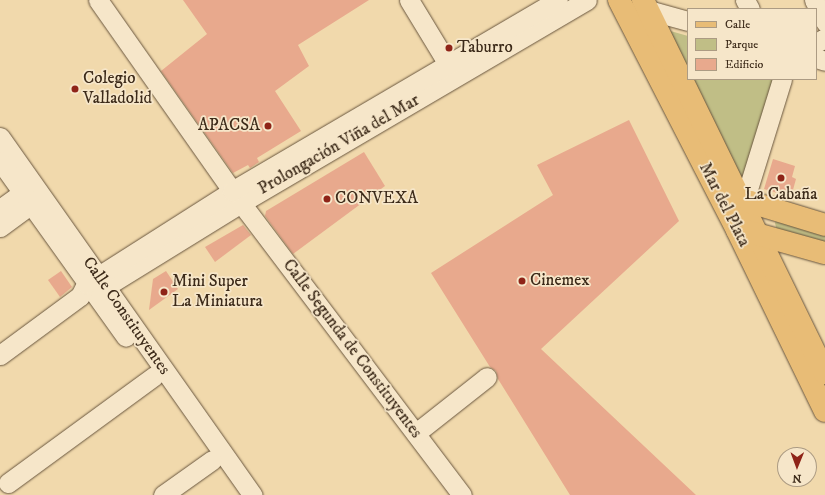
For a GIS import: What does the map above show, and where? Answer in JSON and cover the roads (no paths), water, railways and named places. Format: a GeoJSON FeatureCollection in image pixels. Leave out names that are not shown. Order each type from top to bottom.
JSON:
{"type":"FeatureCollection","features":[{"type":"Feature","properties":{"kind":"main road","name":"Mar del Plata"},"geometry":{"type":"LineString","coordinates":[[619,0],[747,231],[825,411]]}},
{"type":"Feature","properties":{"kind":"main road"},"geometry":{"type":"LineString","coordinates":[[646,5],[732,204],[750,202],[825,225]]}},
{"type":"Feature","properties":{"kind":"main road"},"geometry":{"type":"LineString","coordinates":[[747,231],[825,254]]}},
{"type":"Feature","properties":{"kind":"main road"},"geometry":{"type":"LineString","coordinates":[[747,231],[825,372]]}},
{"type":"Feature","properties":{"kind":"street"},"geometry":{"type":"LineString","coordinates":[[98,0],[237,197]]}},
{"type":"Feature","properties":{"kind":"street"},"geometry":{"type":"LineString","coordinates":[[409,0],[452,71]]}},
{"type":"Feature","properties":{"kind":"street","name":"Prolongación Viña del Mar"},"geometry":{"type":"LineString","coordinates":[[452,71],[558,0]]}},
{"type":"Feature","properties":{"kind":"street","name":"Prolongación Viña del Mar"},"geometry":{"type":"LineString","coordinates":[[0,355],[93,287],[237,197],[452,71],[587,0]]}},
{"type":"Feature","properties":{"kind":"street"},"geometry":{"type":"LineString","coordinates":[[814,0],[825,23]]}},
{"type":"Feature","properties":{"kind":"street"},"geometry":{"type":"LineString","coordinates":[[646,5],[687,21]]}},
{"type":"Feature","properties":{"kind":"street"},"geometry":{"type":"LineString","coordinates":[[732,204],[748,189],[782,80]]}},
{"type":"Feature","properties":{"kind":"street","name":"Calle Constituyentes"},"geometry":{"type":"LineString","coordinates":[[0,137],[32,195],[93,287],[237,495]]}},
{"type":"Feature","properties":{"kind":"street","name":"Calle Constituyentes"},"geometry":{"type":"LineString","coordinates":[[0,161],[32,195]]}},
{"type":"Feature","properties":{"kind":"street"},"geometry":{"type":"LineString","coordinates":[[0,209],[32,195]]}},
{"type":"Feature","properties":{"kind":"street"},"geometry":{"type":"LineString","coordinates":[[0,227],[32,195]]}},
{"type":"Feature","properties":{"kind":"street","name":"Calle Segunda de Constituyentes"},"geometry":{"type":"LineString","coordinates":[[237,197],[462,495]]}},
{"type":"Feature","properties":{"kind":"street","name":"Calle Constituyentes"},"geometry":{"type":"LineString","coordinates":[[93,287],[253,495]]}},
{"type":"Feature","properties":{"kind":"street"},"geometry":{"type":"LineString","coordinates":[[8,484],[154,376]]}},
{"type":"Feature","properties":{"kind":"street"},"geometry":{"type":"LineString","coordinates":[[416,433],[487,377]]}},
{"type":"Feature","properties":{"kind":"street"},"geometry":{"type":"LineString","coordinates":[[163,495],[212,460]]}},
{"type":"Feature","properties":{"kind":"place","name":"Taburro"},"geometry":{"type":"Point","coordinates":[449,48]}},
{"type":"Feature","properties":{"kind":"place","name":"Colegio Valladolid"},"geometry":{"type":"Point","coordinates":[75,89]}},
{"type":"Feature","properties":{"kind":"place","name":"APACSA"},"geometry":{"type":"Point","coordinates":[268,126]}},
{"type":"Feature","properties":{"kind":"place","name":"La Cabaña"},"geometry":{"type":"Point","coordinates":[781,178]}},
{"type":"Feature","properties":{"kind":"place","name":"CONVEXA"},"geometry":{"type":"Point","coordinates":[327,199]}},
{"type":"Feature","properties":{"kind":"place","name":"Cinemex"},"geometry":{"type":"Point","coordinates":[522,281]}},
{"type":"Feature","properties":{"kind":"place","name":"Mini Super La Miniatura"},"geometry":{"type":"Point","coordinates":[164,292]}}]}
